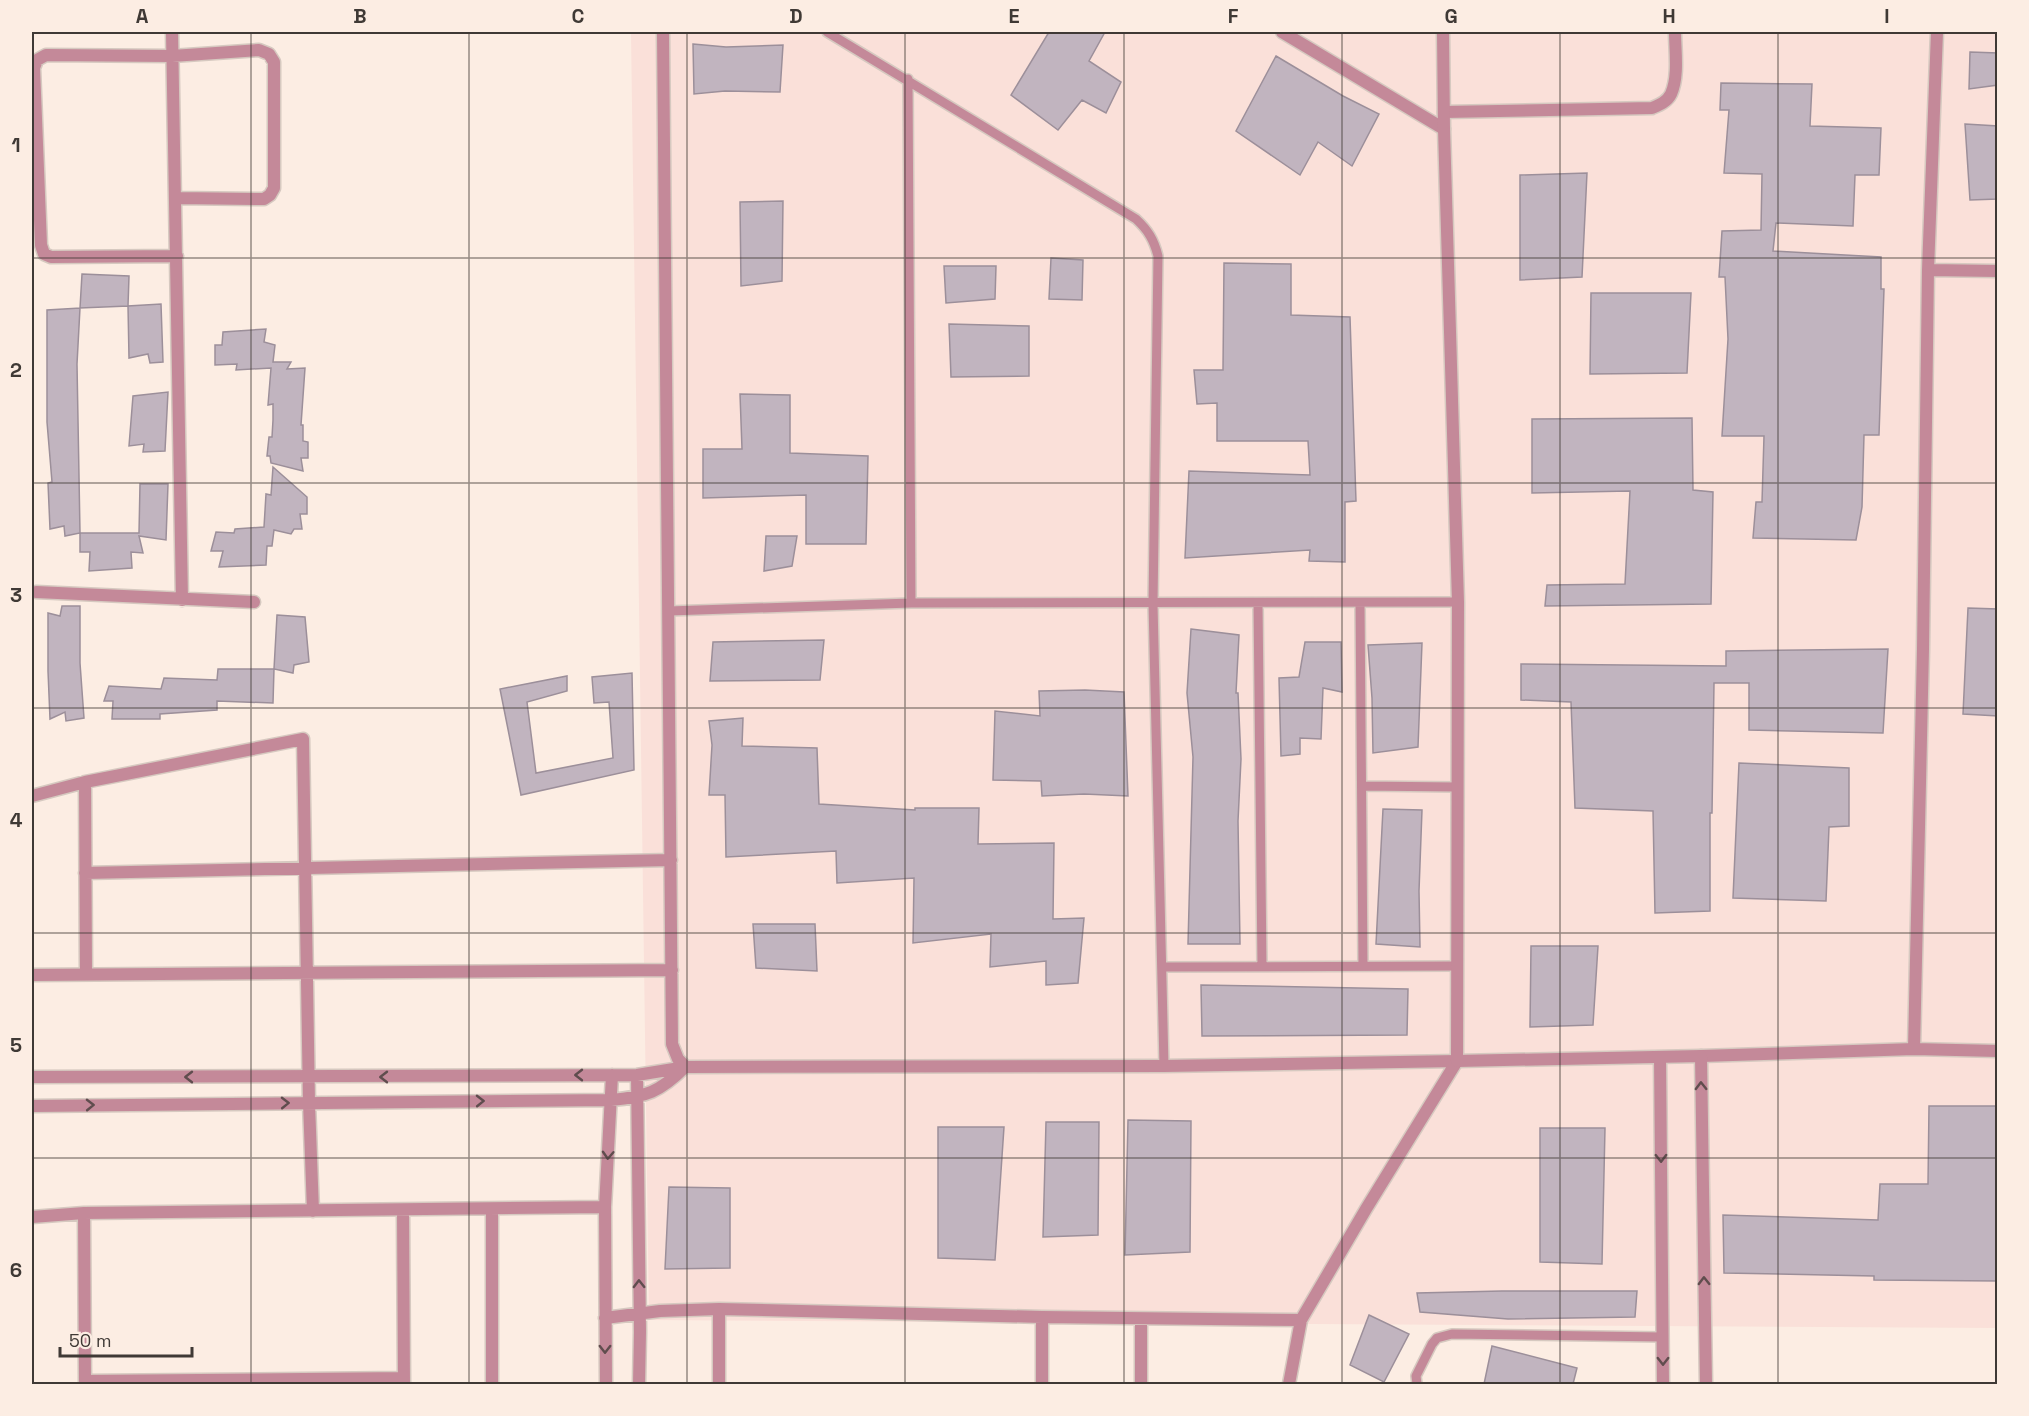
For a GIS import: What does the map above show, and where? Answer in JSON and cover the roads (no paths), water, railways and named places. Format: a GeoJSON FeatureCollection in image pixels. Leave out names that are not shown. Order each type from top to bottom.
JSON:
{"type":"FeatureCollection","features":[{"type":"Feature","properties":{"kind":"street"},"geometry":{"type":"LineString","coordinates":[[172,32],[183,600]]}},
{"type":"Feature","properties":{"kind":"street"},"geometry":{"type":"LineString","coordinates":[[663,32],[672,1044],[678,1059],[686,1067]]}},
{"type":"Feature","properties":{"kind":"street"},"geometry":{"type":"LineString","coordinates":[[1282,32],[1444,129]]}},
{"type":"Feature","properties":{"kind":"street"},"geometry":{"type":"LineString","coordinates":[[1289,1384],[1301,1320],[1457,1061],[1458,602],[1443,32]]}},
{"type":"Feature","properties":{"kind":"street"},"geometry":{"type":"LineString","coordinates":[[1444,112],[1652,108],[1663,103],[1671,93],[1675,72],[1675,32]]}},
{"type":"Feature","properties":{"kind":"street"},"geometry":{"type":"LineString","coordinates":[[1914,1049],[1923,649],[1928,270],[1937,32]]}},
{"type":"Feature","properties":{"kind":"street"},"geometry":{"type":"LineString","coordinates":[[176,198],[264,199],[270,195],[274,188],[274,62],[269,54],[259,50],[172,56],[46,55],[37,60],[34,68],[40,245],[44,254],[51,256],[177,256]]}},
{"type":"Feature","properties":{"kind":"street"},"geometry":{"type":"LineString","coordinates":[[1928,270],[1998,271]]}},
{"type":"Feature","properties":{"kind":"street"},"geometry":{"type":"LineString","coordinates":[[36,592],[254,602]]}},
{"type":"Feature","properties":{"kind":"street"},"geometry":{"type":"LineString","coordinates":[[32,796],[85,782],[303,739],[307,868],[306,973],[313,1211]]}},
{"type":"Feature","properties":{"kind":"street"},"geometry":{"type":"LineString","coordinates":[[85,782],[86,974]]}},
{"type":"Feature","properties":{"kind":"street"},"geometry":{"type":"LineString","coordinates":[[85,873],[671,860]]}},
{"type":"Feature","properties":{"kind":"street"},"geometry":{"type":"LineString","coordinates":[[32,975],[672,970]]}},
{"type":"Feature","properties":{"kind":"street"},"geometry":{"type":"LineString","coordinates":[[32,1077],[309,1078],[637,1075],[686,1067],[1164,1066],[1660,1057],[1914,1049],[1998,1051]]}},
{"type":"Feature","properties":{"kind":"street"},"geometry":{"type":"LineString","coordinates":[[1701,1056],[1706,1384]]}},
{"type":"Feature","properties":{"kind":"street"},"geometry":{"type":"LineString","coordinates":[[1660,1057],[1663,1384]]}},
{"type":"Feature","properties":{"kind":"street"},"geometry":{"type":"LineString","coordinates":[[32,1106],[611,1100],[638,1098],[656,1092],[686,1067]]}},
{"type":"Feature","properties":{"kind":"street"},"geometry":{"type":"LineString","coordinates":[[606,1384],[606,1207],[612,1075]]}},
{"type":"Feature","properties":{"kind":"street"},"geometry":{"type":"LineString","coordinates":[[637,1075],[639,1384]]}},
{"type":"Feature","properties":{"kind":"street"},"geometry":{"type":"LineString","coordinates":[[32,1217],[84,1213],[606,1207]]}},
{"type":"Feature","properties":{"kind":"street"},"geometry":{"type":"LineString","coordinates":[[492,1209],[492,1384]]}},
{"type":"Feature","properties":{"kind":"street"},"geometry":{"type":"LineString","coordinates":[[84,1213],[86,1383],[404,1381],[403,1210]]}},
{"type":"Feature","properties":{"kind":"street"},"geometry":{"type":"LineString","coordinates":[[605,1318],[719,1309],[1141,1319],[1301,1320]]}},
{"type":"Feature","properties":{"kind":"street"},"geometry":{"type":"LineString","coordinates":[[719,1309],[719,1384]]}},
{"type":"Feature","properties":{"kind":"street"},"geometry":{"type":"LineString","coordinates":[[1042,1317],[1042,1384]]}},
{"type":"Feature","properties":{"kind":"street"},"geometry":{"type":"LineString","coordinates":[[1141,1319],[1141,1384]]}},
{"type":"Feature","properties":{"kind":"lane"},"geometry":{"type":"LineString","coordinates":[[827,32],[1136,219],[1147,229],[1158,256],[1153,604],[1164,1066]]}},
{"type":"Feature","properties":{"kind":"lane"},"geometry":{"type":"LineString","coordinates":[[908,80],[911,603]]}},
{"type":"Feature","properties":{"kind":"lane"},"geometry":{"type":"LineString","coordinates":[[669,611],[911,603],[1458,602]]}},
{"type":"Feature","properties":{"kind":"lane"},"geometry":{"type":"LineString","coordinates":[[1258,603],[1262,967]]}},
{"type":"Feature","properties":{"kind":"lane"},"geometry":{"type":"LineString","coordinates":[[1360,603],[1363,966]]}},
{"type":"Feature","properties":{"kind":"lane"},"geometry":{"type":"LineString","coordinates":[[1362,786],[1457,787]]}},
{"type":"Feature","properties":{"kind":"lane"},"geometry":{"type":"LineString","coordinates":[[1162,967],[1457,966]]}},
{"type":"Feature","properties":{"kind":"lane"},"geometry":{"type":"LineString","coordinates":[[1417,1384],[1416,1376],[1432,1344],[1437,1338],[1452,1334],[1663,1337]]}}]}
